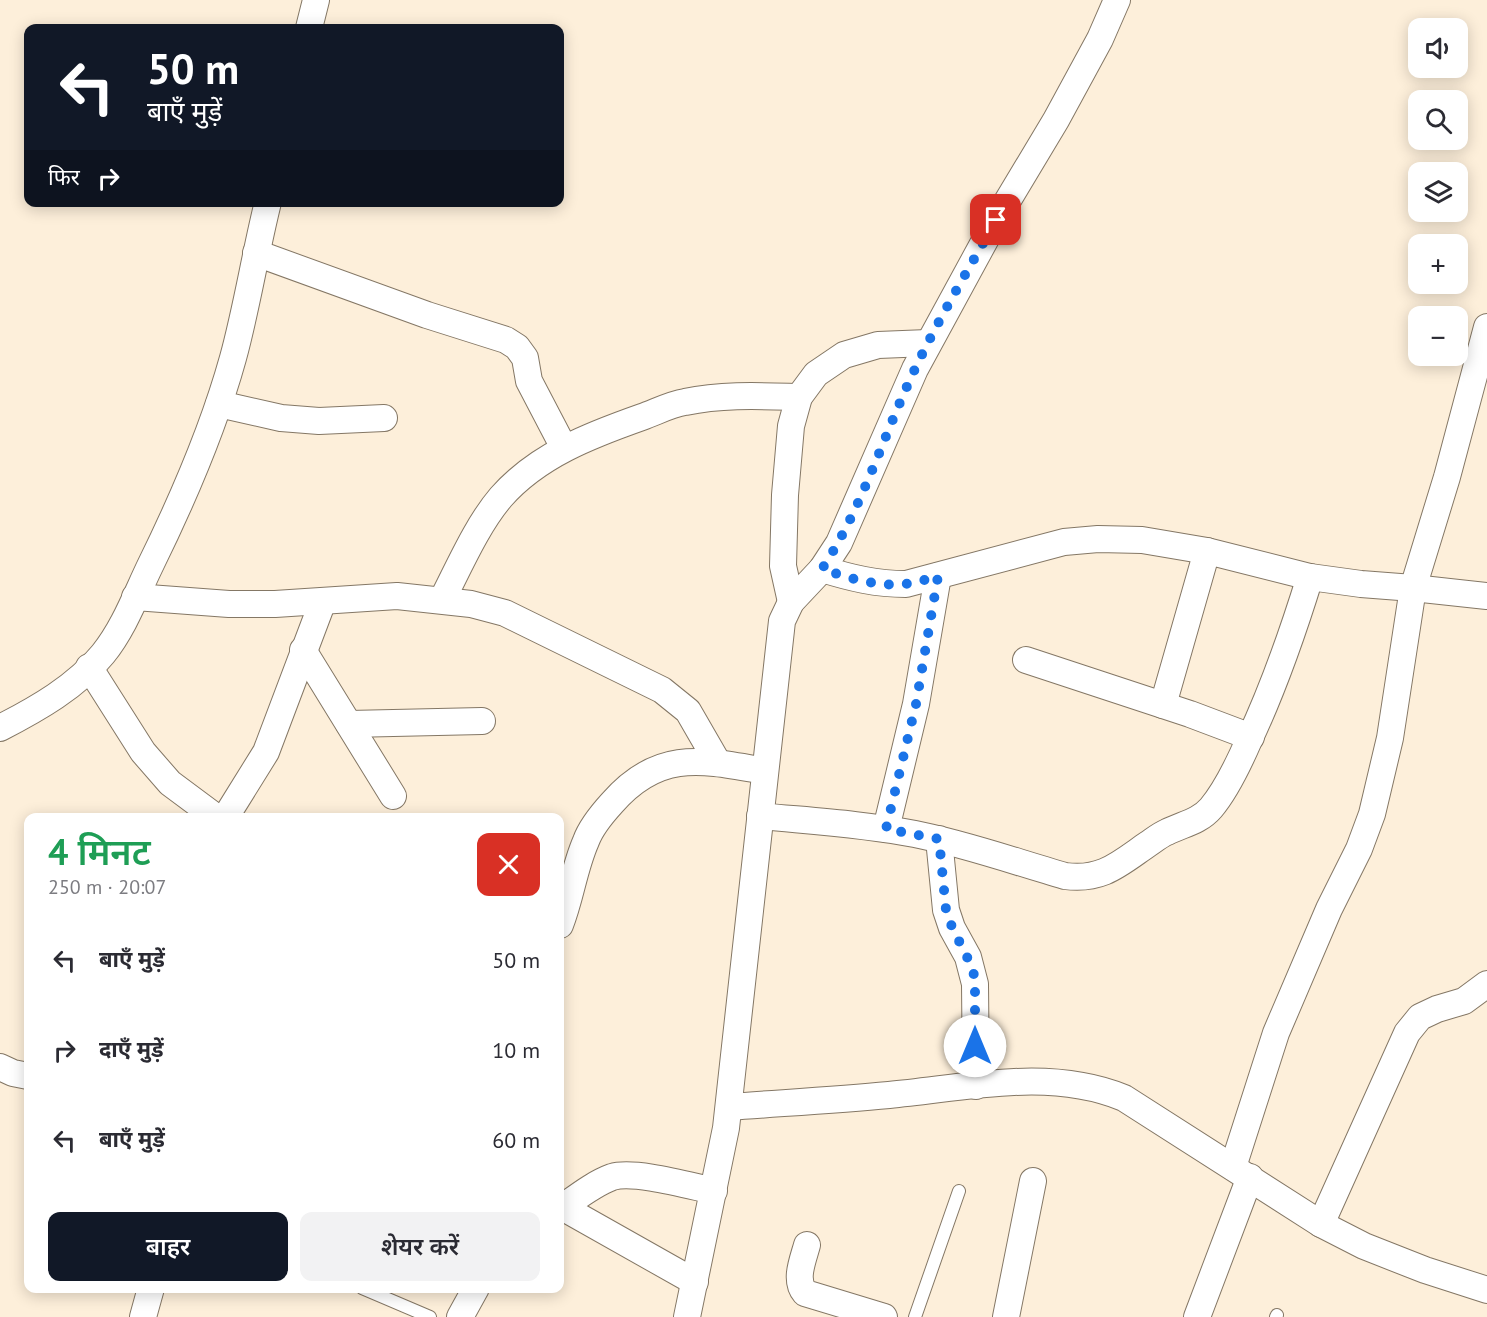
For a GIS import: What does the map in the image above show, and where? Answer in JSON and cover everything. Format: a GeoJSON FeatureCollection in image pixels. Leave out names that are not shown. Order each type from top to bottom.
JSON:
{"type":"FeatureCollection","features":[{"type":"Feature","properties":{"kind":"street"},"geometry":{"type":"LineString","coordinates":[[310,24],[316,0]]}},
{"type":"Feature","properties":{"kind":"street"},"geometry":{"type":"LineString","coordinates":[[687,1317],[729,1107],[782,621],[790,603],[822,569],[839,543],[928,343],[996,220],[1056,120],[1100,39],[1117,0]]}},
{"type":"Feature","properties":{"kind":"street"},"geometry":{"type":"LineString","coordinates":[[0,729],[41,707],[89,667],[103,654],[125,618],[201,455],[219,404],[245,310],[267,207]]}},
{"type":"Feature","properties":{"kind":"street"},"geometry":{"type":"LineString","coordinates":[[256,253],[517,347],[525,358],[529,381],[564,448]]}},
{"type":"Feature","properties":{"kind":"street"},"geometry":{"type":"LineString","coordinates":[[1197,1317],[1241,1172],[1276,1033],[1329,909],[1359,849],[1372,814],[1390,738],[1413,588],[1447,477],[1487,327]]}},
{"type":"Feature","properties":{"kind":"street"},"geometry":{"type":"LineString","coordinates":[[790,603],[783,566],[785,495],[791,426],[799,397],[816,374],[844,355],[878,345],[928,343]]}},
{"type":"Feature","properties":{"kind":"street"},"geometry":{"type":"LineString","coordinates":[[442,600],[482,525],[501,498],[527,474],[564,448],[602,431],[683,402],[730,396],[799,397]]}},
{"type":"Feature","properties":{"kind":"street"},"geometry":{"type":"LineString","coordinates":[[219,404],[281,418],[319,421],[384,418]]}},
{"type":"Feature","properties":{"kind":"street"},"geometry":{"type":"LineString","coordinates":[[822,569],[852,579],[881,584],[906,584],[1064,542],[1098,539],[1142,540],[1207,551],[1310,577],[1487,596]]}},
{"type":"Feature","properties":{"kind":"street"},"geometry":{"type":"LineString","coordinates":[[1163,705],[1207,551]]}},
{"type":"Feature","properties":{"kind":"street"},"geometry":{"type":"LineString","coordinates":[[886,829],[916,704],[938,576]]}},
{"type":"Feature","properties":{"kind":"street"},"geometry":{"type":"LineString","coordinates":[[760,816],[886,829],[939,839],[1065,876],[1082,879],[1096,876],[1119,864],[1167,832],[1197,820],[1210,808],[1237,765],[1251,737],[1293,633],[1310,577]]}},
{"type":"Feature","properties":{"kind":"street"},"geometry":{"type":"LineString","coordinates":[[135,597],[229,604],[275,604],[397,596],[471,604],[505,614],[662,690],[688,711],[718,762]]}},
{"type":"Feature","properties":{"kind":"street"},"geometry":{"type":"LineString","coordinates":[[228,813],[266,752],[322,601]]}},
{"type":"Feature","properties":{"kind":"street"},"geometry":{"type":"LineString","coordinates":[[303,650],[393,796]]}},
{"type":"Feature","properties":{"kind":"street"},"geometry":{"type":"LineString","coordinates":[[1026,660],[1251,737]]}},
{"type":"Feature","properties":{"kind":"street"},"geometry":{"type":"LineString","coordinates":[[89,667],[124,725],[150,760],[170,783],[209,813]]}},
{"type":"Feature","properties":{"kind":"street"},"geometry":{"type":"LineString","coordinates":[[349,724],[482,722]]}},
{"type":"Feature","properties":{"kind":"street"},"geometry":{"type":"LineString","coordinates":[[564,911],[586,838],[602,814],[625,789],[652,769],[683,761],[718,762],[765,771]]}},
{"type":"Feature","properties":{"kind":"street"},"geometry":{"type":"LineString","coordinates":[[939,839],[946,910],[968,957],[975,984],[975,1086]]}},
{"type":"Feature","properties":{"kind":"street"},"geometry":{"type":"LineString","coordinates":[[1321,1224],[1407,1034],[1420,1017],[1464,1001],[1487,984]]}},
{"type":"Feature","properties":{"kind":"street"},"geometry":{"type":"LineString","coordinates":[[0,1067],[24,1075]]}},
{"type":"Feature","properties":{"kind":"street"},"geometry":{"type":"LineString","coordinates":[[729,1107],[1041,1082],[1080,1084],[1101,1089],[1124,1098],[1321,1224],[1394,1258],[1487,1290]]}},
{"type":"Feature","properties":{"kind":"street"},"geometry":{"type":"LineString","coordinates":[[564,1206],[599,1183],[620,1176],[641,1176],[714,1191]]}},
{"type":"Feature","properties":{"kind":"street"},"geometry":{"type":"LineString","coordinates":[[1006,1317],[1033,1181]]}},
{"type":"Feature","properties":{"kind":"street"},"geometry":{"type":"LineString","coordinates":[[564,1210],[695,1282]]}},
{"type":"Feature","properties":{"kind":"street"},"geometry":{"type":"LineString","coordinates":[[807,1245],[799,1279],[799,1286],[805,1293],[850,1312],[884,1317]]}},
{"type":"Feature","properties":{"kind":"street"},"geometry":{"type":"LineString","coordinates":[[143,1317],[150,1293]]}},
{"type":"Feature","properties":{"kind":"street"},"geometry":{"type":"LineString","coordinates":[[460,1317],[473,1293]]}},
{"type":"Feature","properties":{"kind":"lane"},"geometry":{"type":"LineString","coordinates":[[915,1317],[959,1191]]}},
{"type":"Feature","properties":{"kind":"lane"},"geometry":{"type":"LineString","coordinates":[[374,1293],[430,1317]]}},
{"type":"Feature","properties":{"kind":"route"},"geometry":{"type":"LineString","coordinates":[[975,1046],[973,969],[946,910],[939,839],[886,829],[916,704],[938,576],[906,584],[881,584],[852,579],[822,569],[852,517],[915,369],[996,220]]}}]}
